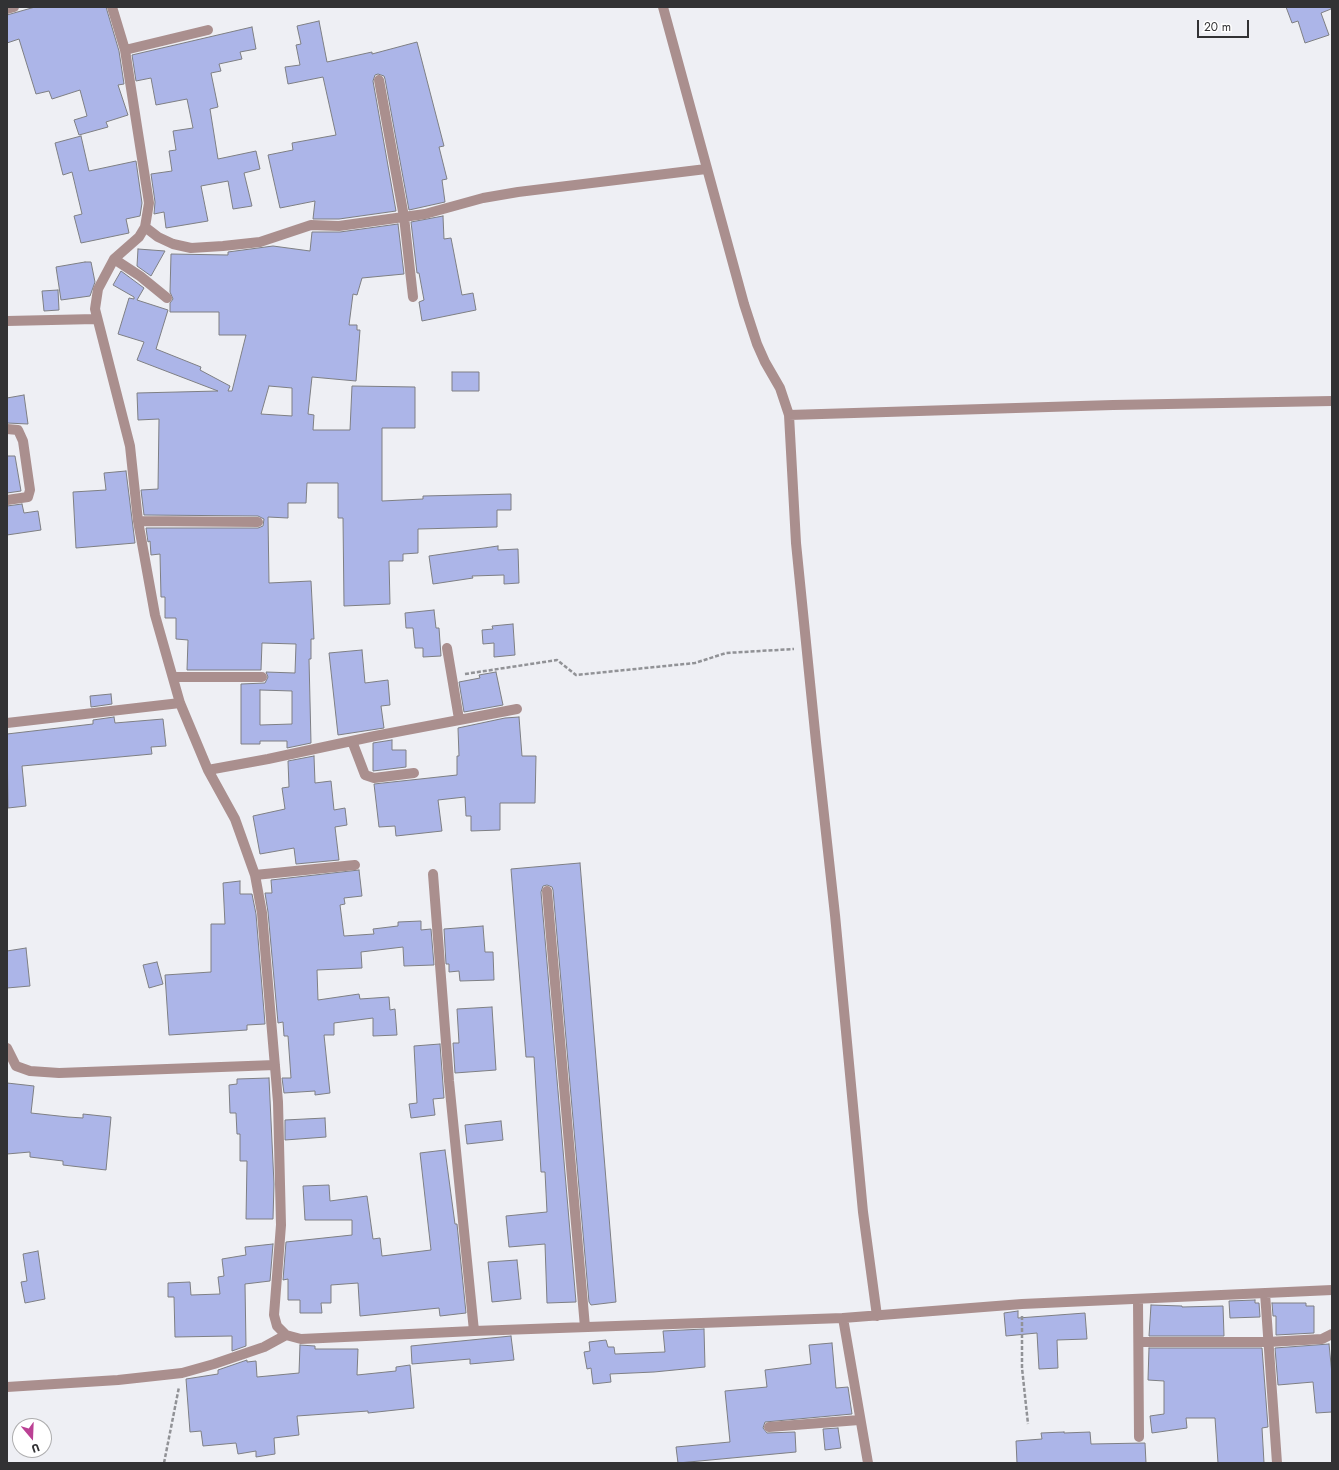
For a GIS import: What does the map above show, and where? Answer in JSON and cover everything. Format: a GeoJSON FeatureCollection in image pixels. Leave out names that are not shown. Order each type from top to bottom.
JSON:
{"type":"FeatureCollection","features":[{"type":"Feature","properties":{"kind":"street"},"geometry":{"type":"LineString","coordinates":[[7,9],[14,7]]}},
{"type":"Feature","properties":{"kind":"street"},"geometry":{"type":"LineString","coordinates":[[112,7],[125,50],[148,203],[145,227],[139,237],[114,259],[98,289],[95,309],[96,319],[118,395],[130,446],[138,521],[155,615],[180,703],[208,770],[235,819],[255,875],[262,913],[275,1065],[281,1225],[274,1315],[277,1326],[286,1335],[302,1339],[474,1331],[843,1318],[1022,1304],[1138,1300],[1332,1290]]}},
{"type":"Feature","properties":{"kind":"street"},"geometry":{"type":"LineString","coordinates":[[664,7],[706,169],[744,304],[757,344],[765,362],[780,388],[789,415],[796,543],[806,649],[835,916],[862,1212],[877,1316]]}},
{"type":"Feature","properties":{"kind":"street"},"geometry":{"type":"LineString","coordinates":[[125,50],[208,30]]}},
{"type":"Feature","properties":{"kind":"street"},"geometry":{"type":"LineString","coordinates":[[379,80],[404,217],[413,297]]}},
{"type":"Feature","properties":{"kind":"street"},"geometry":{"type":"LineString","coordinates":[[145,227],[164,241],[191,248],[260,242],[311,225],[339,226],[404,217],[425,214],[483,198],[511,193],[706,169]]}},
{"type":"Feature","properties":{"kind":"street"},"geometry":{"type":"LineString","coordinates":[[114,259],[167,298]]}},
{"type":"Feature","properties":{"kind":"street"},"geometry":{"type":"LineString","coordinates":[[7,321],[96,319]]}},
{"type":"Feature","properties":{"kind":"street"},"geometry":{"type":"LineString","coordinates":[[789,415],[1113,405],[1332,401]]}},
{"type":"Feature","properties":{"kind":"street"},"geometry":{"type":"LineString","coordinates":[[7,429],[18,430],[23,441],[30,490],[28,497],[7,500]]}},
{"type":"Feature","properties":{"kind":"street"},"geometry":{"type":"LineString","coordinates":[[138,521],[258,522]]}},
{"type":"Feature","properties":{"kind":"street"},"geometry":{"type":"LineString","coordinates":[[447,648],[459,719]]}},
{"type":"Feature","properties":{"kind":"street"},"geometry":{"type":"LineString","coordinates":[[173,677],[262,677]]}},
{"type":"Feature","properties":{"kind":"street"},"geometry":{"type":"LineString","coordinates":[[7,722],[180,703]]}},
{"type":"Feature","properties":{"kind":"street"},"geometry":{"type":"LineString","coordinates":[[208,770],[459,719],[517,709]]}},
{"type":"Feature","properties":{"kind":"street"},"geometry":{"type":"LineString","coordinates":[[352,741],[365,775],[374,778],[414,773]]}},
{"type":"Feature","properties":{"kind":"street"},"geometry":{"type":"LineString","coordinates":[[255,875],[355,865]]}},
{"type":"Feature","properties":{"kind":"street"},"geometry":{"type":"LineString","coordinates":[[433,874],[449,1081],[474,1331]]}},
{"type":"Feature","properties":{"kind":"street"},"geometry":{"type":"LineString","coordinates":[[547,891],[585,1327]]}},
{"type":"Feature","properties":{"kind":"street"},"geometry":{"type":"LineString","coordinates":[[7,1048],[16,1066],[30,1071],[59,1073],[275,1065]]}},
{"type":"Feature","properties":{"kind":"street"},"geometry":{"type":"LineString","coordinates":[[1265,1293],[1277,1463]]}},
{"type":"Feature","properties":{"kind":"street"},"geometry":{"type":"LineString","coordinates":[[1138,1300],[1139,1437]]}},
{"type":"Feature","properties":{"kind":"street"},"geometry":{"type":"LineString","coordinates":[[843,1318],[859,1420],[868,1463]]}},
{"type":"Feature","properties":{"kind":"street"},"geometry":{"type":"LineString","coordinates":[[1139,1342],[1268,1342],[1322,1339],[1332,1334]]}},
{"type":"Feature","properties":{"kind":"street"},"geometry":{"type":"LineString","coordinates":[[7,1387],[118,1380],[182,1373],[264,1347],[286,1335]]}},
{"type":"Feature","properties":{"kind":"street"},"geometry":{"type":"LineString","coordinates":[[769,1427],[859,1420]]}},
{"type":"Feature","properties":{"kind":"path"},"geometry":{"type":"LineString","coordinates":[[452,676],[557,660],[576,675],[694,663],[726,653],[806,649]]}},
{"type":"Feature","properties":{"kind":"path"},"geometry":{"type":"LineString","coordinates":[[1022,1304],[1022,1368],[1028,1424]]}},
{"type":"Feature","properties":{"kind":"path"},"geometry":{"type":"LineString","coordinates":[[164,1463],[182,1373]]}},
{"type":"Feature","properties":{"kind":"building"},"geometry":{"type":"Polygon","coordinates":[[[35,7],[106,7],[119,51],[124,84],[118,85],[128,115],[106,122],[108,127],[79,135],[74,120],[87,116],[80,90],[52,99],[49,91],[36,94],[19,39],[7,43],[7,15],[35,7]]]}},
{"type":"Feature","properties":{"kind":"building"},"geometry":{"type":"Polygon","coordinates":[[[1286,7],[1331,7],[1331,9],[1321,13],[1329,35],[1305,43],[1298,21],[1292,23],[1286,7]]]}},
{"type":"Feature","properties":{"kind":"building"},"geometry":{"type":"Polygon","coordinates":[[[319,21],[327,62],[372,52],[372,54],[417,42],[444,146],[439,147],[447,179],[442,180],[445,202],[409,210],[385,79],[384,76],[378,74],[375,75],[373,81],[396,211],[339,219],[313,219],[315,201],[280,208],[268,155],[293,150],[292,143],[336,135],[323,77],[288,84],[285,67],[300,65],[296,45],[301,44],[297,26],[319,21]]]}},
{"type":"Feature","properties":{"kind":"building"},"geometry":{"type":"Polygon","coordinates":[[[252,27],[256,49],[240,52],[242,59],[219,64],[221,71],[211,73],[218,107],[210,109],[218,159],[256,151],[260,169],[244,173],[252,206],[233,209],[228,181],[201,186],[208,221],[166,228],[164,212],[154,214],[155,202],[151,174],[172,171],[169,151],[176,150],[173,131],[193,128],[187,99],[156,105],[151,78],[136,81],[132,55],[252,27]]]}},
{"type":"Feature","properties":{"kind":"building"},"geometry":{"type":"Polygon","coordinates":[[[81,136],[89,171],[136,161],[142,203],[140,216],[126,219],[129,233],[81,243],[74,216],[82,214],[72,172],[63,175],[55,143],[81,136]]]}},
{"type":"Feature","properties":{"kind":"building"},"geometry":{"type":"Polygon","coordinates":[[[443,216],[444,239],[451,238],[462,295],[473,293],[476,310],[422,321],[419,302],[424,300],[419,273],[417,273],[411,222],[443,216]]]}},
{"type":"Feature","properties":{"kind":"building"},"geometry":{"type":"Polygon","coordinates":[[[398,224],[404,274],[362,278],[357,295],[353,294],[349,325],[357,325],[357,330],[360,330],[356,381],[312,377],[308,414],[314,415],[313,430],[350,430],[352,386],[415,387],[415,428],[382,428],[382,501],[423,499],[423,496],[511,494],[511,510],[497,510],[497,527],[418,529],[418,553],[403,554],[403,561],[389,561],[390,604],[344,606],[343,518],[338,518],[338,483],[307,483],[306,503],[288,503],[288,518],[268,517],[269,583],[311,581],[314,639],[311,639],[311,659],[309,659],[311,743],[287,748],[287,741],[260,741],[260,744],[241,744],[241,684],[265,683],[268,677],[266,672],[295,673],[296,644],[262,643],[261,670],[187,670],[188,640],[176,639],[176,618],[165,618],[165,597],[161,597],[160,554],[151,555],[150,541],[148,542],[146,528],[258,528],[263,526],[264,519],[258,516],[144,515],[141,490],[158,489],[159,419],[138,420],[137,393],[218,391],[137,360],[144,342],[118,334],[129,298],[134,299],[134,297],[113,285],[121,271],[144,288],[137,300],[168,310],[156,349],[201,367],[200,370],[230,386],[228,391],[232,391],[246,335],[219,335],[219,312],[170,312],[170,303],[173,299],[170,292],[171,254],[228,255],[228,252],[273,246],[310,251],[312,232],[340,232],[398,224]],[[269,386],[261,414],[292,416],[292,388],[269,386]],[[260,690],[260,725],[292,724],[292,691],[260,690]]]}},
{"type":"Feature","properties":{"kind":"building"},"geometry":{"type":"Polygon","coordinates":[[[138,249],[165,251],[151,276],[137,266],[138,249]]]}},
{"type":"Feature","properties":{"kind":"building"},"geometry":{"type":"Polygon","coordinates":[[[91,262],[95,282],[90,296],[61,300],[56,267],[91,262]]]}},
{"type":"Feature","properties":{"kind":"building"},"geometry":{"type":"Polygon","coordinates":[[[58,290],[59,310],[44,311],[42,291],[58,290]]]}},
{"type":"Feature","properties":{"kind":"building"},"geometry":{"type":"Polygon","coordinates":[[[452,372],[479,372],[479,391],[452,391],[452,372]]]}},
{"type":"Feature","properties":{"kind":"building"},"geometry":{"type":"Polygon","coordinates":[[[24,395],[28,424],[7,423],[7,398],[24,395]]]}},
{"type":"Feature","properties":{"kind":"building"},"geometry":{"type":"Polygon","coordinates":[[[7,456],[15,456],[21,491],[7,493],[7,456]]]}},
{"type":"Feature","properties":{"kind":"building"},"geometry":{"type":"Polygon","coordinates":[[[126,471],[135,543],[76,548],[73,492],[106,490],[104,473],[126,471]]]}},
{"type":"Feature","properties":{"kind":"building"},"geometry":{"type":"Polygon","coordinates":[[[22,504],[24,513],[38,511],[41,530],[7,535],[7,506],[22,504]]]}},
{"type":"Feature","properties":{"kind":"building"},"geometry":{"type":"Polygon","coordinates":[[[498,546],[498,550],[518,549],[519,583],[504,584],[504,575],[472,576],[473,578],[433,584],[429,556],[498,546]]]}},
{"type":"Feature","properties":{"kind":"building"},"geometry":{"type":"Polygon","coordinates":[[[434,610],[436,628],[439,628],[441,656],[423,657],[423,648],[415,648],[413,628],[406,628],[405,613],[434,610]]]}},
{"type":"Feature","properties":{"kind":"building"},"geometry":{"type":"Polygon","coordinates":[[[513,624],[515,655],[494,657],[494,643],[483,644],[482,630],[493,629],[492,626],[513,624]]]}},
{"type":"Feature","properties":{"kind":"building"},"geometry":{"type":"Polygon","coordinates":[[[362,650],[365,683],[388,680],[390,705],[381,706],[384,728],[338,735],[329,653],[362,650]]]}},
{"type":"Feature","properties":{"kind":"building"},"geometry":{"type":"Polygon","coordinates":[[[496,672],[503,705],[464,712],[459,682],[480,678],[479,675],[496,672]]]}},
{"type":"Feature","properties":{"kind":"building"},"geometry":{"type":"Polygon","coordinates":[[[111,694],[112,704],[91,707],[90,696],[111,694]]]}},
{"type":"Feature","properties":{"kind":"building"},"geometry":{"type":"Polygon","coordinates":[[[114,717],[115,723],[163,719],[166,746],[151,747],[152,754],[22,766],[26,806],[8,808],[7,734],[93,724],[93,720],[114,717]]]}},
{"type":"Feature","properties":{"kind":"building"},"geometry":{"type":"Polygon","coordinates":[[[519,717],[522,756],[536,756],[535,803],[500,803],[500,830],[471,831],[471,816],[466,816],[465,797],[438,800],[442,831],[396,836],[395,826],[379,827],[374,784],[457,775],[457,756],[459,756],[458,728],[505,718],[519,717]]]}},
{"type":"Feature","properties":{"kind":"building"},"geometry":{"type":"Polygon","coordinates":[[[392,740],[392,750],[406,750],[406,767],[373,771],[373,743],[392,740]]]}},
{"type":"Feature","properties":{"kind":"building"},"geometry":{"type":"Polygon","coordinates":[[[314,756],[315,783],[331,781],[334,810],[345,808],[347,825],[335,827],[339,860],[296,864],[294,848],[260,854],[253,816],[285,809],[282,788],[289,787],[288,761],[314,756]]]}},
{"type":"Feature","properties":{"kind":"building"},"geometry":{"type":"Polygon","coordinates":[[[580,863],[616,1302],[591,1305],[589,1302],[553,890],[552,887],[547,885],[543,886],[541,892],[576,1302],[547,1303],[545,1244],[509,1247],[506,1216],[547,1212],[545,1172],[541,1172],[534,1057],[526,1057],[511,869],[580,863]]]}},
{"type":"Feature","properties":{"kind":"building"},"geometry":{"type":"Polygon","coordinates":[[[359,870],[362,896],[344,898],[345,904],[340,905],[344,936],[374,934],[373,929],[398,926],[398,922],[421,921],[421,930],[431,929],[434,965],[404,966],[403,947],[361,952],[362,968],[317,970],[318,1000],[359,994],[360,999],[389,997],[390,1010],[395,1009],[397,1035],[373,1036],[373,1018],[334,1023],[334,1035],[324,1035],[330,1093],[315,1095],[315,1091],[284,1093],[282,1078],[291,1078],[288,1036],[284,1036],[283,1022],[278,1023],[265,893],[272,893],[271,880],[359,870]]]}},
{"type":"Feature","properties":{"kind":"building"},"geometry":{"type":"Polygon","coordinates":[[[240,881],[240,894],[252,894],[256,914],[265,1024],[247,1025],[247,1030],[169,1035],[165,975],[211,972],[211,924],[225,924],[223,883],[240,881]]]}},
{"type":"Feature","properties":{"kind":"building"},"geometry":{"type":"Polygon","coordinates":[[[483,926],[485,952],[493,952],[494,980],[460,981],[459,971],[449,972],[449,964],[446,964],[444,929],[483,926]]]}},
{"type":"Feature","properties":{"kind":"building"},"geometry":{"type":"Polygon","coordinates":[[[26,948],[30,986],[7,988],[7,951],[26,948]]]}},
{"type":"Feature","properties":{"kind":"building"},"geometry":{"type":"Polygon","coordinates":[[[157,962],[163,984],[149,988],[143,965],[157,962]]]}},
{"type":"Feature","properties":{"kind":"building"},"geometry":{"type":"Polygon","coordinates":[[[492,1007],[496,1070],[455,1073],[453,1043],[459,1043],[457,1009],[492,1007]]]}},
{"type":"Feature","properties":{"kind":"building"},"geometry":{"type":"Polygon","coordinates":[[[440,1044],[444,1098],[433,1099],[435,1115],[411,1118],[409,1104],[417,1103],[414,1046],[440,1044]]]}},
{"type":"Feature","properties":{"kind":"building"},"geometry":{"type":"Polygon","coordinates":[[[269,1078],[274,1184],[273,1219],[246,1219],[247,1161],[240,1161],[240,1134],[237,1134],[236,1113],[230,1113],[229,1085],[237,1084],[237,1079],[269,1078]]]}},
{"type":"Feature","properties":{"kind":"building"},"geometry":{"type":"Polygon","coordinates":[[[7,1083],[34,1086],[31,1113],[83,1118],[83,1114],[111,1117],[106,1170],[63,1165],[63,1161],[30,1157],[30,1152],[7,1154],[7,1083]]]}},
{"type":"Feature","properties":{"kind":"building"},"geometry":{"type":"Polygon","coordinates":[[[325,1118],[326,1137],[285,1140],[285,1120],[325,1118]]]}},
{"type":"Feature","properties":{"kind":"building"},"geometry":{"type":"Polygon","coordinates":[[[501,1121],[503,1140],[467,1144],[465,1125],[501,1121]]]}},
{"type":"Feature","properties":{"kind":"building"},"geometry":{"type":"Polygon","coordinates":[[[445,1150],[455,1224],[457,1224],[466,1313],[440,1316],[439,1308],[360,1316],[358,1283],[331,1285],[331,1303],[321,1303],[322,1313],[300,1313],[300,1300],[288,1300],[288,1279],[283,1280],[286,1242],[352,1235],[352,1220],[305,1220],[303,1186],[329,1185],[330,1201],[367,1196],[373,1239],[380,1238],[382,1256],[431,1250],[420,1153],[445,1150]]]}},
{"type":"Feature","properties":{"kind":"building"},"geometry":{"type":"Polygon","coordinates":[[[273,1244],[270,1281],[245,1284],[246,1346],[232,1351],[232,1336],[175,1337],[174,1297],[168,1297],[168,1283],[190,1282],[191,1295],[220,1294],[218,1277],[224,1276],[222,1259],[246,1255],[245,1247],[273,1244]]]}},
{"type":"Feature","properties":{"kind":"building"},"geometry":{"type":"Polygon","coordinates":[[[38,1251],[45,1299],[25,1303],[21,1282],[27,1281],[23,1254],[38,1251]]]}},
{"type":"Feature","properties":{"kind":"building"},"geometry":{"type":"Polygon","coordinates":[[[517,1260],[521,1299],[492,1302],[488,1262],[517,1260]]]}},
{"type":"Feature","properties":{"kind":"building"},"geometry":{"type":"Polygon","coordinates":[[[1255,1300],[1255,1303],[1259,1303],[1260,1317],[1230,1318],[1229,1301],[1255,1300]]]}},
{"type":"Feature","properties":{"kind":"building"},"geometry":{"type":"Polygon","coordinates":[[[1272,1303],[1306,1303],[1306,1306],[1314,1306],[1314,1333],[1276,1335],[1276,1316],[1273,1316],[1272,1303]]]}},
{"type":"Feature","properties":{"kind":"building"},"geometry":{"type":"Polygon","coordinates":[[[1151,1305],[1182,1307],[1223,1306],[1224,1336],[1149,1336],[1151,1305]]]}},
{"type":"Feature","properties":{"kind":"building"},"geometry":{"type":"Polygon","coordinates":[[[1018,1311],[1018,1318],[1085,1313],[1087,1339],[1057,1340],[1058,1368],[1039,1369],[1037,1333],[1006,1336],[1004,1313],[1018,1311]]]}},
{"type":"Feature","properties":{"kind":"building"},"geometry":{"type":"Polygon","coordinates":[[[704,1329],[705,1367],[654,1372],[610,1374],[611,1382],[593,1384],[591,1368],[587,1369],[584,1352],[590,1351],[589,1342],[606,1340],[608,1347],[614,1347],[615,1354],[665,1352],[663,1331],[704,1329]]]}},
{"type":"Feature","properties":{"kind":"building"},"geometry":{"type":"Polygon","coordinates":[[[511,1336],[514,1360],[470,1364],[470,1359],[412,1364],[411,1346],[511,1336]]]}},
{"type":"Feature","properties":{"kind":"building"},"geometry":{"type":"Polygon","coordinates":[[[832,1343],[836,1388],[848,1387],[852,1414],[765,1422],[763,1428],[767,1433],[795,1432],[796,1452],[678,1463],[676,1447],[730,1442],[725,1391],[767,1387],[765,1370],[811,1364],[809,1345],[832,1343]]]}},
{"type":"Feature","properties":{"kind":"building"},"geometry":{"type":"Polygon","coordinates":[[[1329,1344],[1332,1374],[1332,1412],[1316,1413],[1313,1382],[1278,1385],[1275,1348],[1329,1344]]]}},
{"type":"Feature","properties":{"kind":"building"},"geometry":{"type":"Polygon","coordinates":[[[300,1345],[315,1346],[315,1349],[358,1349],[357,1375],[396,1371],[396,1367],[410,1365],[414,1408],[368,1413],[368,1411],[297,1416],[299,1435],[274,1438],[275,1454],[256,1457],[256,1451],[238,1454],[236,1443],[203,1446],[201,1431],[190,1432],[186,1379],[218,1374],[218,1370],[247,1360],[247,1362],[256,1361],[257,1377],[299,1373],[300,1345]]]}},
{"type":"Feature","properties":{"kind":"building"},"geometry":{"type":"Polygon","coordinates":[[[1149,1348],[1262,1348],[1268,1427],[1262,1428],[1264,1463],[1218,1463],[1215,1418],[1186,1418],[1187,1428],[1152,1433],[1150,1416],[1164,1414],[1164,1381],[1148,1380],[1149,1348]]]}},
{"type":"Feature","properties":{"kind":"building"},"geometry":{"type":"Polygon","coordinates":[[[838,1428],[841,1448],[825,1450],[823,1429],[838,1428]]]}},
{"type":"Feature","properties":{"kind":"building"},"geometry":{"type":"Polygon","coordinates":[[[1090,1432],[1091,1444],[1145,1443],[1146,1463],[1017,1463],[1016,1441],[1042,1439],[1041,1433],[1090,1432]]]}}]}
